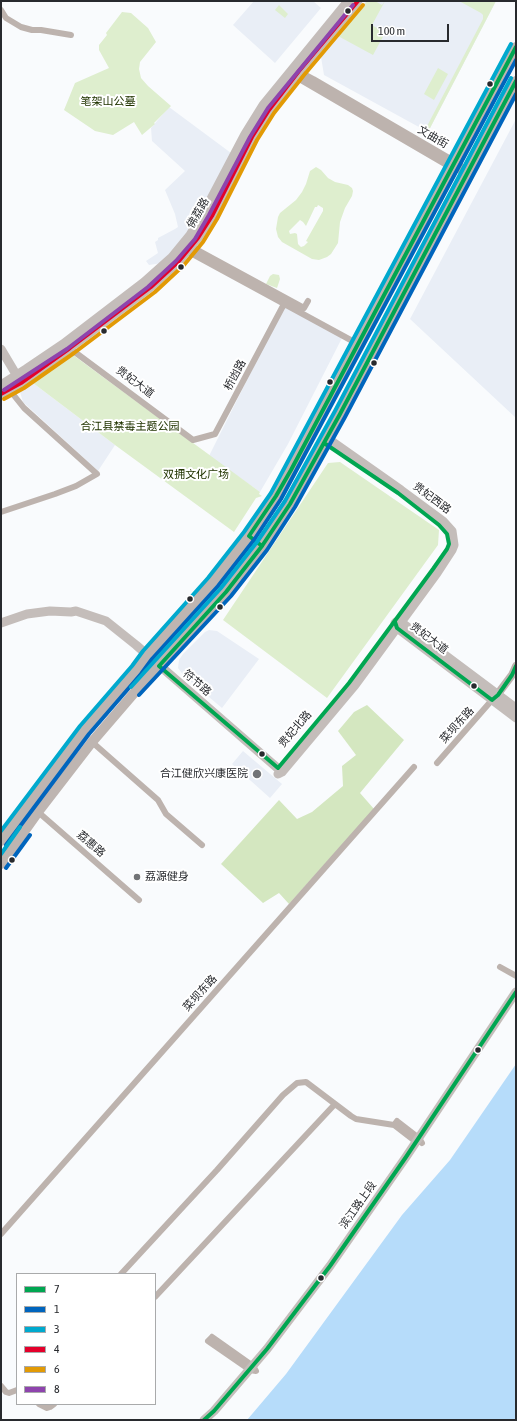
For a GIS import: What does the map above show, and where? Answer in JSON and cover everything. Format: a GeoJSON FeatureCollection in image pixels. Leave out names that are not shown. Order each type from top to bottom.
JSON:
{"type":"FeatureCollection","features":[{"type":"Feature","properties":{"kind":"main road","name":"佛荔路"},"geometry":{"type":"LineString","coordinates":[[295,72],[348,1]]}},
{"type":"Feature","properties":{"kind":"main road","name":"佛荔路"},"geometry":{"type":"LineString","coordinates":[[4,388],[67,346],[144,282],[172,256],[187,247],[245,134],[263,105],[295,72],[358,1]]}},
{"type":"Feature","properties":{"kind":"main road"},"geometry":{"type":"LineString","coordinates":[[1,841],[84,730],[164,636],[197,601],[241,547],[284,483],[516,47]]}},
{"type":"Feature","properties":{"kind":"main road"},"geometry":{"type":"LineString","coordinates":[[1,864],[38,812],[92,742],[157,667],[222,596],[262,546],[290,504],[326,441],[516,81]]}},
{"type":"Feature","properties":{"kind":"main road"},"geometry":{"type":"LineString","coordinates":[[465,142],[480,149]]}},
{"type":"Feature","properties":{"kind":"main road"},"geometry":{"type":"LineString","coordinates":[[441,188],[455,195]]}},
{"type":"Feature","properties":{"kind":"main road"},"geometry":{"type":"LineString","coordinates":[[1,350],[19,379]]}},
{"type":"Feature","properties":{"kind":"main road","name":"贵妃西路"},"geometry":{"type":"LineString","coordinates":[[326,441],[440,524],[447,534],[447,549],[398,624]]}},
{"type":"Feature","properties":{"kind":"main road"},"geometry":{"type":"LineString","coordinates":[[249,536],[262,546]]}},
{"type":"Feature","properties":{"kind":"main road"},"geometry":{"type":"LineString","coordinates":[[241,547],[254,556]]}},
{"type":"Feature","properties":{"kind":"main road","name":"符节路"},"geometry":{"type":"LineString","coordinates":[[1,623],[28,614],[76,611],[106,621],[157,667],[279,771]]}},
{"type":"Feature","properties":{"kind":"main road","name":"贵妃大道"},"geometry":{"type":"LineString","coordinates":[[398,624],[495,698],[516,718]]}},
{"type":"Feature","properties":{"kind":"main road","name":"贵妃北路"},"geometry":{"type":"LineString","coordinates":[[279,771],[398,624]]}},
{"type":"Feature","properties":{"kind":"main road"},"geometry":{"type":"LineString","coordinates":[[164,636],[176,648]]}},
{"type":"Feature","properties":{"kind":"main road","name":"贵妃大道"},"geometry":{"type":"LineString","coordinates":[[495,698],[516,708]]}},
{"type":"Feature","properties":{"kind":"main road","name":"滨江路上段"},"geometry":{"type":"LineString","coordinates":[[419,1141],[516,992]]}},
{"type":"Feature","properties":{"kind":"main road","name":"滨江路上段"},"geometry":{"type":"LineString","coordinates":[[212,1420],[253,1369],[330,1266],[516,1003]]}},
{"type":"Feature","properties":{"kind":"main road","name":"滨江路上段"},"geometry":{"type":"LineString","coordinates":[[204,1420],[253,1369]]}},
{"type":"Feature","properties":{"kind":"street"},"geometry":{"type":"LineString","coordinates":[[1,10],[6,18],[21,27],[32,30],[71,35]]}},
{"type":"Feature","properties":{"kind":"street","name":"文曲街"},"geometry":{"type":"LineString","coordinates":[[295,72],[467,172]]}},
{"type":"Feature","properties":{"kind":"street"},"geometry":{"type":"LineString","coordinates":[[187,247],[304,308],[308,301]]}},
{"type":"Feature","properties":{"kind":"street"},"geometry":{"type":"LineString","coordinates":[[187,247],[284,304],[358,344]]}},
{"type":"Feature","properties":{"kind":"street","name":"桥凼路"},"geometry":{"type":"LineString","coordinates":[[192,440],[215,434],[284,304]]}},
{"type":"Feature","properties":{"kind":"street","name":"贵妃大道"},"geometry":{"type":"LineString","coordinates":[[67,346],[192,440]]}},
{"type":"Feature","properties":{"kind":"street"},"geometry":{"type":"LineString","coordinates":[[1,512],[76,486],[97,474],[4,388]]}},
{"type":"Feature","properties":{"kind":"street"},"geometry":{"type":"LineString","coordinates":[[495,698],[512,675],[516,666]]}},
{"type":"Feature","properties":{"kind":"street","name":"菜坝东路"},"geometry":{"type":"LineString","coordinates":[[437,763],[495,698]]}},
{"type":"Feature","properties":{"kind":"street"},"geometry":{"type":"LineString","coordinates":[[92,742],[158,800],[166,814],[202,845]]}},
{"type":"Feature","properties":{"kind":"street","name":"菜坝东路"},"geometry":{"type":"LineString","coordinates":[[1,1234],[414,767]]}},
{"type":"Feature","properties":{"kind":"street","name":"荔惠路"},"geometry":{"type":"LineString","coordinates":[[28,804],[139,900]]}},
{"type":"Feature","properties":{"kind":"street"},"geometry":{"type":"LineString","coordinates":[[500,967],[516,976]]}},
{"type":"Feature","properties":{"kind":"street"},"geometry":{"type":"LineString","coordinates":[[122,1273],[292,1087],[302,1082],[306,1082],[356,1119],[363,1121],[395,1123],[419,1141]]}},
{"type":"Feature","properties":{"kind":"street"},"geometry":{"type":"LineString","coordinates":[[156,1296],[335,1104]]}},
{"type":"Feature","properties":{"kind":"street"},"geometry":{"type":"LineString","coordinates":[[210,1339],[253,1369]]}},
{"type":"Feature","properties":{"kind":"street"},"geometry":{"type":"LineString","coordinates":[[1,1386],[6,1392],[9,1393],[16,1390]]}},
{"type":"Feature","properties":{"kind":"street"},"geometry":{"type":"LineString","coordinates":[[41,1405],[47,1408],[53,1405]]}},
{"type":"Feature","properties":{"kind":"shaded area"},"geometry":{"type":"Polygon","coordinates":[[[254,1],[313,1],[321,8],[275,63],[233,25],[254,1]]]}},
{"type":"Feature","properties":{"kind":"shaded area"},"geometry":{"type":"Polygon","coordinates":[[[366,1],[496,1],[428,132],[324,75],[321,57],[366,1]]]}},
{"type":"Feature","properties":{"kind":"shaded area"},"geometry":{"type":"Polygon","coordinates":[[[169,107],[231,153],[194,224],[162,263],[149,265],[146,261],[158,253],[155,242],[158,238],[178,227],[175,214],[165,190],[185,171],[152,141],[151,128],[169,107]]]}},
{"type":"Feature","properties":{"kind":"shaded area"},"geometry":{"type":"Polygon","coordinates":[[[516,119],[516,418],[410,319],[516,119]]]}},
{"type":"Feature","properties":{"kind":"shaded area"},"geometry":{"type":"Polygon","coordinates":[[[284,306],[342,338],[288,444],[260,492],[209,456],[284,306]]]}},
{"type":"Feature","properties":{"kind":"shaded area"},"geometry":{"type":"Polygon","coordinates":[[[33,383],[115,445],[98,471],[23,402],[20,392],[33,383]]]}},
{"type":"Feature","properties":{"kind":"shaded area"},"geometry":{"type":"Polygon","coordinates":[[[209,630],[217,631],[259,659],[222,708],[184,676],[178,668],[179,660],[183,654],[205,632],[209,630]]]}},
{"type":"Feature","properties":{"kind":"shaded area","name":"合江健欣兴康医院"},"geometry":{"type":"Polygon","coordinates":[[[243,751],[282,784],[270,798],[232,764],[243,751]]]}},
{"type":"Feature","properties":{"kind":"green space"},"geometry":{"type":"Polygon","coordinates":[[[367,1],[375,1],[382,5],[385,1],[372,25],[385,33],[373,55],[338,36],[367,1]]]}},
{"type":"Feature","properties":{"kind":"green space"},"geometry":{"type":"Polygon","coordinates":[[[459,1],[496,1],[428,132],[425,130],[483,19],[483,15],[481,13],[459,1]]]}},
{"type":"Feature","properties":{"kind":"green space"},"geometry":{"type":"Polygon","coordinates":[[[279,5],[288,14],[285,18],[275,10],[279,5]]]}},
{"type":"Feature","properties":{"kind":"green space","name":"笔架山公墓"},"geometry":{"type":"Polygon","coordinates":[[[122,12],[131,13],[148,28],[156,42],[140,62],[139,69],[141,78],[171,106],[154,123],[155,124],[142,135],[134,122],[113,135],[95,131],[64,110],[75,83],[109,68],[99,50],[99,45],[122,12]]]}},
{"type":"Feature","properties":{"kind":"green space"},"geometry":{"type":"Polygon","coordinates":[[[438,68],[448,74],[434,100],[424,94],[438,68]]]}},
{"type":"Feature","properties":{"kind":"green space"},"geometry":{"type":"Polygon","coordinates":[[[316,167],[328,178],[335,182],[348,185],[353,191],[340,222],[338,243],[331,254],[319,260],[312,259],[282,242],[278,237],[276,229],[280,213],[296,200],[302,192],[310,171],[316,167]],[[318,205],[315,207],[306,226],[300,220],[289,231],[290,234],[297,234],[298,244],[301,247],[308,242],[306,241],[323,211],[323,208],[318,205]]]}},
{"type":"Feature","properties":{"kind":"green space"},"geometry":{"type":"Polygon","coordinates":[[[273,274],[279,275],[280,279],[277,288],[266,284],[270,276],[273,274]]]}},
{"type":"Feature","properties":{"kind":"green space","name":"合江县禁毒主题公园"},"geometry":{"type":"Polygon","coordinates":[[[73,355],[260,492],[259,494],[262,496],[256,498],[234,532],[33,383],[73,355]]]}},
{"type":"Feature","properties":{"kind":"green space"},"geometry":{"type":"Polygon","coordinates":[[[340,462],[439,530],[438,545],[327,698],[223,620],[328,463],[340,462]]]}},
{"type":"Feature","properties":{"kind":"green space"},"geometry":{"type":"Polygon","coordinates":[[[367,705],[404,740],[360,793],[374,809],[289,904],[279,893],[263,903],[221,864],[279,800],[297,819],[312,812],[343,786],[342,766],[356,755],[338,731],[354,712],[367,705]]]}},
{"type":"Feature","properties":{"kind":"water"},"geometry":{"type":"Polygon","coordinates":[[[516,1064],[516,1420],[247,1420],[286,1374],[402,1215],[450,1160],[516,1064]]]}},
{"type":"Feature","properties":{"kind":"transit line","name":"4"},"geometry":{"type":"LineString","coordinates":[[1,394],[21,383],[70,348],[151,287],[179,261],[198,238],[212,216],[252,137],[269,110],[299,71],[358,1]]}},
{"type":"Feature","properties":{"kind":"transit line","name":"8"},"geometry":{"type":"LineString","coordinates":[[4,390],[67,349],[148,287],[176,261],[195,239],[250,137],[268,108],[353,5]]}},
{"type":"Feature","properties":{"kind":"transit line","name":"6"},"geometry":{"type":"LineString","coordinates":[[4,399],[24,388],[74,353],[155,292],[184,265],[203,242],[217,219],[257,140],[274,113],[363,5]]}},
{"type":"Feature","properties":{"kind":"transit line","name":"3"},"geometry":{"type":"LineString","coordinates":[[1,831],[80,726],[132,666],[143,651],[208,578],[244,532],[271,493],[511,44]]}},
{"type":"Feature","properties":{"kind":"transit line","name":"7"},"geometry":{"type":"LineString","coordinates":[[262,546],[249,536],[276,496],[291,470],[516,47]]}},
{"type":"Feature","properties":{"kind":"transit line","name":"1"},"geometry":{"type":"LineString","coordinates":[[6,845],[89,734],[141,674],[152,659],[218,586],[254,540],[281,499],[516,60]]}},
{"type":"Feature","properties":{"kind":"transit line","name":"3"},"geometry":{"type":"LineString","coordinates":[[131,687],[221,588],[257,542],[285,501],[335,411],[511,78]]}},
{"type":"Feature","properties":{"kind":"transit line","name":"7"},"geometry":{"type":"LineString","coordinates":[[324,443],[398,493],[439,525],[447,534],[449,544],[433,569],[349,683],[278,768],[159,666],[226,592],[262,546],[290,504],[340,414],[516,81]]}},
{"type":"Feature","properties":{"kind":"transit line","name":"1"},"geometry":{"type":"LineString","coordinates":[[139,695],[231,596],[267,550],[295,507],[345,417],[516,94]]}},
{"type":"Feature","properties":{"kind":"transit line","name":"7"},"geometry":{"type":"LineString","coordinates":[[395,622],[397,628],[492,700],[498,695],[512,675],[516,666]]}},
{"type":"Feature","properties":{"kind":"transit line","name":"3"},"geometry":{"type":"LineString","coordinates":[[1,854],[20,827]]}},
{"type":"Feature","properties":{"kind":"transit line","name":"1"},"geometry":{"type":"LineString","coordinates":[[6,868],[30,835]]}},
{"type":"Feature","properties":{"kind":"transit line","name":"7"},"geometry":{"type":"LineString","coordinates":[[204,1420],[214,1411],[267,1349],[330,1266],[406,1157],[516,992]]}},
{"type":"Feature","properties":{"kind":"place","name":"合江健欣兴康医院"},"geometry":{"type":"Point","coordinates":[257,774]}},
{"type":"Feature","properties":{"kind":"place","name":"荔源健身"},"geometry":{"type":"Point","coordinates":[137,877]}},
{"type":"Feature","properties":{"kind":"park label","name":"双拥文化广场"},"geometry":{"type":"Point","coordinates":[196,475]}}]}
